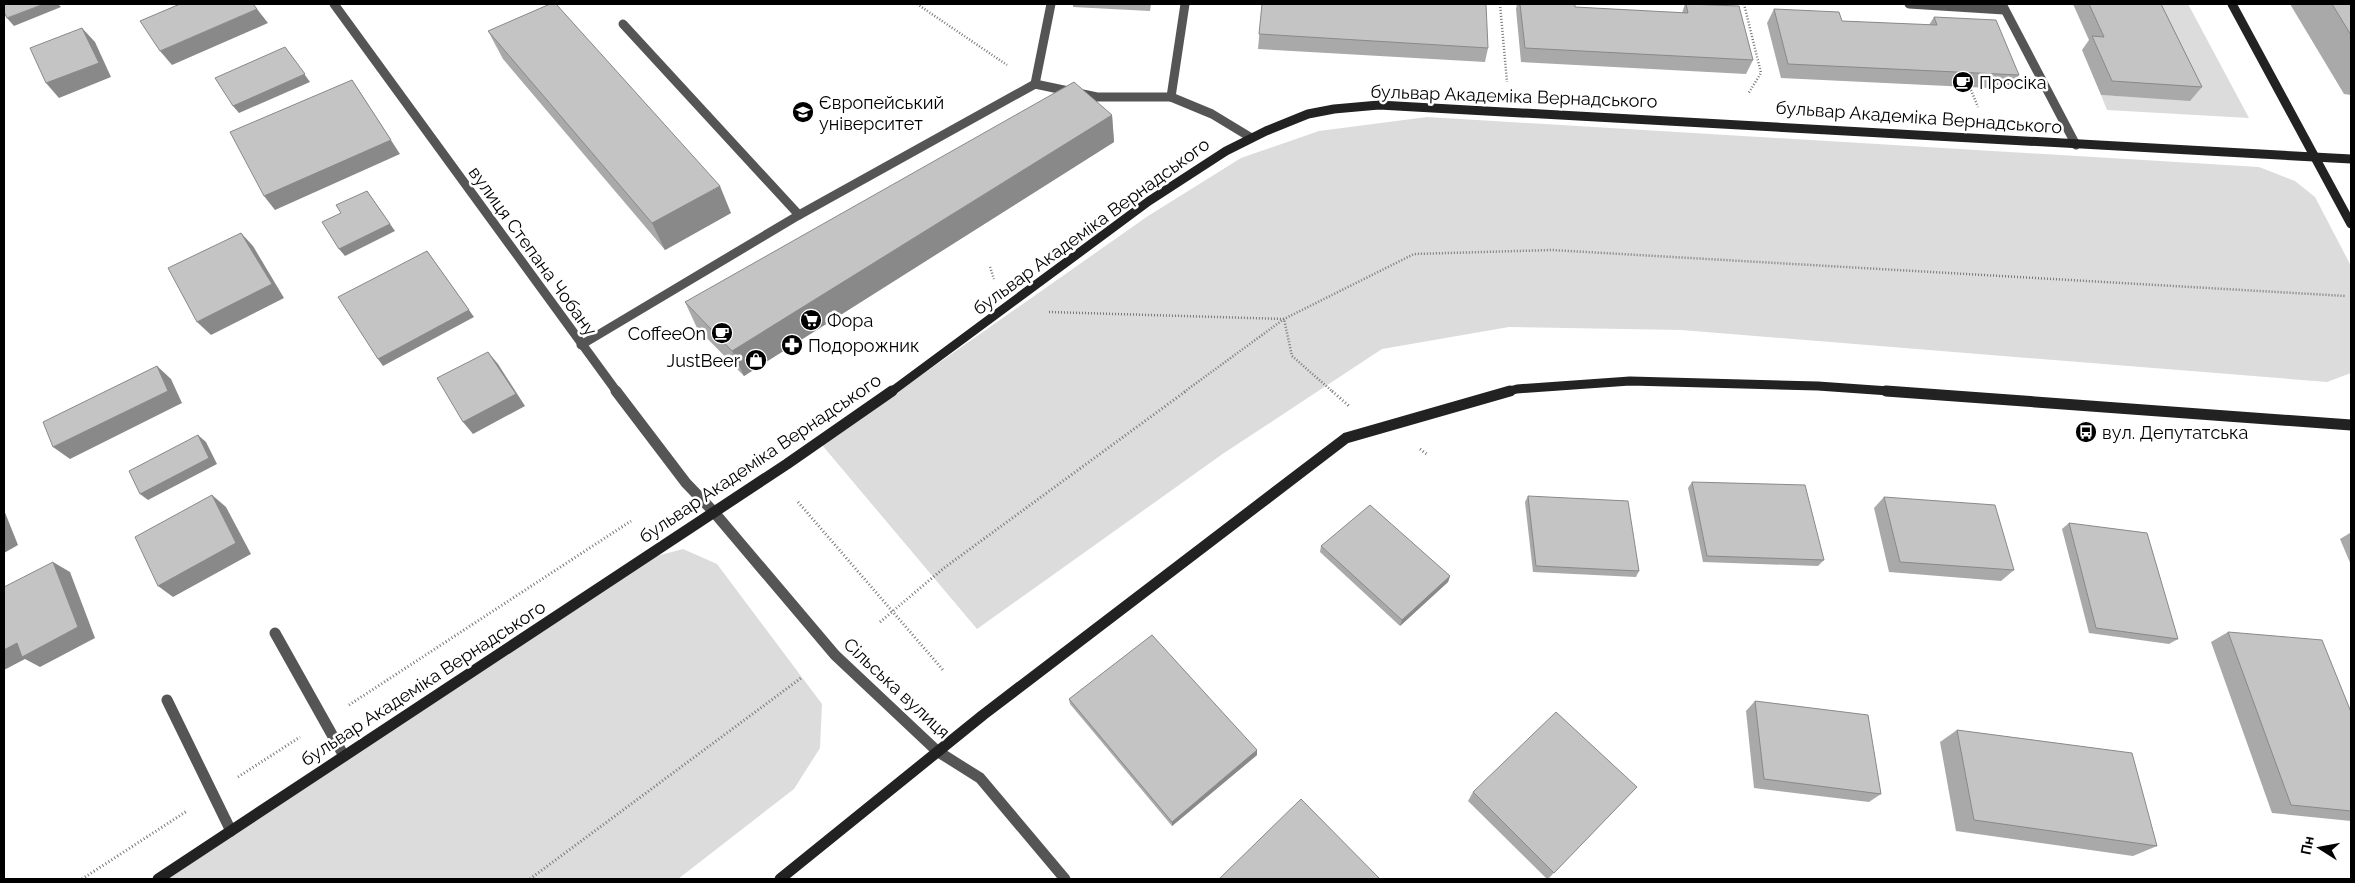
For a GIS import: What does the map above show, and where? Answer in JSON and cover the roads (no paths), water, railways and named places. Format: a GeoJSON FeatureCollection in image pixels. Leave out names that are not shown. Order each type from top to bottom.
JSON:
{"type":"FeatureCollection","features":[{"type":"Feature","properties":{"kind":"main road"},"geometry":{"type":"LineString","coordinates":[[2232,4],[2351,224]]}},
{"type":"Feature","properties":{"kind":"main road","name":"бульвар Академіка Вернадського"},"geometry":{"type":"LineString","coordinates":[[158,879],[714,511],[774,474],[1003,311],[1196,167],[1250,137],[1310,113],[1379,105],[2351,159]]}},
{"type":"Feature","properties":{"kind":"main road"},"geometry":{"type":"LineString","coordinates":[[780,879],[936,751],[1346,438],[1386,426],[1517,389],[1630,382],[1818,386],[2351,425]]}},
{"type":"Feature","properties":{"kind":"street","name":"вулиця Степана Чобану"},"geometry":{"type":"LineString","coordinates":[[334,4],[581,345],[686,482],[714,511]]}},
{"type":"Feature","properties":{"kind":"street"},"geometry":{"type":"LineString","coordinates":[[1035,84],[1051,4]]}},
{"type":"Feature","properties":{"kind":"street"},"geometry":{"type":"LineString","coordinates":[[1171,97],[1185,4]]}},
{"type":"Feature","properties":{"kind":"street"},"geometry":{"type":"LineString","coordinates":[[1909,4],[2003,7],[2076,145]]}},
{"type":"Feature","properties":{"kind":"street"},"geometry":{"type":"LineString","coordinates":[[623,24],[799,215]]}},
{"type":"Feature","properties":{"kind":"street"},"geometry":{"type":"LineString","coordinates":[[581,345],[799,215],[1035,84],[1098,97],[1171,97],[1212,114],[1250,137]]}},
{"type":"Feature","properties":{"kind":"street","name":"Сільська вулиця"},"geometry":{"type":"LineString","coordinates":[[714,511],[835,655],[936,751],[980,778],[1065,879]]}},
{"type":"Feature","properties":{"kind":"street"},"geometry":{"type":"LineString","coordinates":[[275,633],[344,756]]}},
{"type":"Feature","properties":{"kind":"street"},"geometry":{"type":"LineString","coordinates":[[167,700],[211,795],[231,831]]}},
{"type":"Feature","properties":{"kind":"place","name":"Просіка"},"geometry":{"type":"Point","coordinates":[1963,82]}},
{"type":"Feature","properties":{"kind":"place","name":"Європейський університет"},"geometry":{"type":"Point","coordinates":[803,112]}},
{"type":"Feature","properties":{"kind":"place","name":"Фора"},"geometry":{"type":"Point","coordinates":[811,320]}},
{"type":"Feature","properties":{"kind":"place","name":"CoffeeOn"},"geometry":{"type":"Point","coordinates":[722,333]}},
{"type":"Feature","properties":{"kind":"place","name":"Подорожник"},"geometry":{"type":"Point","coordinates":[792,345]}},
{"type":"Feature","properties":{"kind":"place","name":"JustBeer"},"geometry":{"type":"Point","coordinates":[756,360]}},
{"type":"Feature","properties":{"kind":"place","name":"вул. Депутатська"},"geometry":{"type":"Point","coordinates":[2086,432]}}]}
